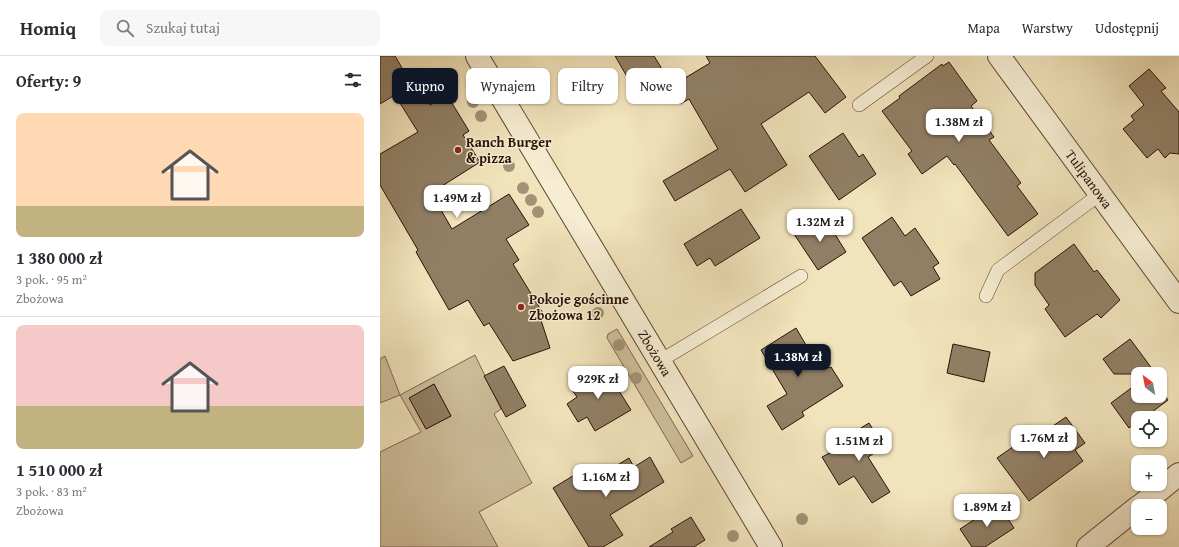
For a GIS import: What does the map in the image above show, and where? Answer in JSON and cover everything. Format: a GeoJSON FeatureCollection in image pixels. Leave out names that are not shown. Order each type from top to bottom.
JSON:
{"type":"FeatureCollection","features":[{"type":"Feature","properties":{"kind":"street","name":"Zbożowa"},"geometry":{"type":"LineString","coordinates":[[477,56],[771,547]]}},
{"type":"Feature","properties":{"kind":"street","name":"Tulipanowa"},"geometry":{"type":"LineString","coordinates":[[999,56],[1179,302]]}},
{"type":"Feature","properties":{"kind":"street"},"geometry":{"type":"LineString","coordinates":[[1149,499],[1179,474]]}},
{"type":"Feature","properties":{"kind":"street"},"geometry":{"type":"LineString","coordinates":[[1088,547],[1131,513]]}},
{"type":"Feature","properties":{"kind":"lane"},"geometry":{"type":"LineString","coordinates":[[860,105],[927,56]]}},
{"type":"Feature","properties":{"kind":"lane"},"geometry":{"type":"LineString","coordinates":[[986,296],[998,270],[1100,194]]}},
{"type":"Feature","properties":{"kind":"lane"},"geometry":{"type":"LineString","coordinates":[[660,361],[801,276]]}},
{"type":"Feature","properties":{"kind":"shaded area"},"geometry":{"type":"Polygon","coordinates":[[[617,329],[693,456],[681,463],[607,338],[608,334],[617,329]]]}},
{"type":"Feature","properties":{"kind":"shaded area"},"geometry":{"type":"Polygon","coordinates":[[[475,355],[501,409],[494,414],[532,483],[479,512],[498,547],[380,547],[380,452],[421,432],[400,395],[475,355]],[[434,384],[410,398],[426,429],[451,416],[434,384]]]}},
{"type":"Feature","properties":{"kind":"shaded area"},"geometry":{"type":"Polygon","coordinates":[[[385,356],[400,395],[380,403],[380,359],[385,356]]]}},
{"type":"Feature","properties":{"kind":"building"},"geometry":{"type":"Polygon","coordinates":[[[380,56],[395,56],[402,68],[392,68],[392,97],[380,104],[380,56]]]}},
{"type":"Feature","properties":{"kind":"building"},"geometry":{"type":"Polygon","coordinates":[[[615,56],[654,56],[661,68],[626,68],[626,75],[615,56]]]}},
{"type":"Feature","properties":{"kind":"building"},"geometry":{"type":"Polygon","coordinates":[[[706,56],[815,56],[846,97],[825,113],[809,92],[761,124],[787,165],[745,192],[730,169],[675,201],[663,181],[718,149],[689,99],[686,101],[686,77],[710,63],[706,56]]]}},
{"type":"Feature","properties":{"kind":"building"},"geometry":{"type":"Polygon","coordinates":[[[949,62],[977,101],[971,106],[994,137],[989,140],[1021,183],[1017,186],[1038,214],[1008,236],[955,164],[954,165],[947,156],[922,174],[908,154],[912,151],[882,111],[900,98],[899,96],[942,64],[943,66],[949,62]]]}},
{"type":"Feature","properties":{"kind":"building"},"geometry":{"type":"Polygon","coordinates":[[[1149,69],[1166,88],[1161,91],[1179,112],[1179,154],[1170,153],[1165,158],[1158,149],[1147,158],[1123,129],[1134,120],[1131,116],[1144,105],[1129,86],[1149,69]]]}},
{"type":"Feature","properties":{"kind":"building"},"geometry":{"type":"Polygon","coordinates":[[[401,104],[452,104],[469,131],[463,135],[480,162],[431,193],[452,229],[509,194],[529,225],[506,239],[519,260],[513,264],[544,315],[540,317],[550,348],[513,361],[489,323],[484,326],[468,300],[449,310],[416,252],[418,250],[380,185],[380,154],[418,132],[401,104]]]}},
{"type":"Feature","properties":{"kind":"building"},"geometry":{"type":"Polygon","coordinates":[[[843,133],[859,157],[863,154],[876,174],[839,200],[809,156],[843,133]]]}},
{"type":"Feature","properties":{"kind":"building"},"geometry":{"type":"Polygon","coordinates":[[[741,209],[760,238],[715,266],[710,258],[697,266],[684,244],[741,209]]]}},
{"type":"Feature","properties":{"kind":"building"},"geometry":{"type":"Polygon","coordinates":[[[823,215],[846,252],[818,270],[794,234],[823,215]]]}},
{"type":"Feature","properties":{"kind":"building"},"geometry":{"type":"Polygon","coordinates":[[[892,217],[905,236],[915,228],[939,263],[933,267],[940,279],[911,296],[901,281],[894,286],[862,238],[892,217]]]}},
{"type":"Feature","properties":{"kind":"building"},"geometry":{"type":"Polygon","coordinates":[[[1074,244],[1094,272],[1097,270],[1120,300],[1101,318],[1097,314],[1065,337],[1045,309],[1049,305],[1035,285],[1035,273],[1074,244]]]}},
{"type":"Feature","properties":{"kind":"building"},"geometry":{"type":"Polygon","coordinates":[[[796,328],[816,362],[824,359],[843,386],[802,412],[804,416],[782,430],[767,406],[787,394],[761,350],[796,328]]]}},
{"type":"Feature","properties":{"kind":"building"},"geometry":{"type":"Polygon","coordinates":[[[1130,339],[1151,367],[1131,367],[1131,374],[1114,374],[1103,359],[1130,339]]]}},
{"type":"Feature","properties":{"kind":"building"},"geometry":{"type":"Polygon","coordinates":[[[953,344],[990,352],[984,382],[947,373],[953,344]]]}},
{"type":"Feature","properties":{"kind":"building"},"geometry":{"type":"Polygon","coordinates":[[[504,366],[526,406],[506,417],[484,376],[504,366]]]}},
{"type":"Feature","properties":{"kind":"building"},"geometry":{"type":"Polygon","coordinates":[[[604,367],[631,410],[595,431],[587,417],[578,422],[567,404],[577,397],[570,387],[604,367]]]}},
{"type":"Feature","properties":{"kind":"building"},"geometry":{"type":"Polygon","coordinates":[[[434,384],[451,416],[426,429],[409,398],[434,384]]]}},
{"type":"Feature","properties":{"kind":"building"},"geometry":{"type":"Polygon","coordinates":[[[1131,388],[1131,403],[1164,403],[1153,411],[1131,411],[1131,426],[1129,428],[1111,403],[1131,388]]]}},
{"type":"Feature","properties":{"kind":"building"},"geometry":{"type":"Polygon","coordinates":[[[1066,417],[1085,443],[1075,450],[1083,461],[1029,501],[997,458],[1017,444],[1020,448],[1049,427],[1050,428],[1066,417]]]}},
{"type":"Feature","properties":{"kind":"building"},"geometry":{"type":"Polygon","coordinates":[[[869,423],[884,447],[868,457],[890,492],[872,503],[854,476],[839,485],[822,457],[843,446],[840,441],[869,423]]]}},
{"type":"Feature","properties":{"kind":"building"},"geometry":{"type":"Polygon","coordinates":[[[650,457],[664,482],[610,515],[623,535],[603,547],[589,547],[553,488],[581,471],[588,483],[629,458],[634,467],[650,457]]]}},
{"type":"Feature","properties":{"kind":"building"},"geometry":{"type":"Polygon","coordinates":[[[998,504],[1014,528],[985,547],[972,547],[960,529],[998,504]]]}},
{"type":"Feature","properties":{"kind":"building"},"geometry":{"type":"Polygon","coordinates":[[[691,517],[705,540],[694,547],[649,547],[673,532],[671,529],[691,517]]]}},
{"type":"Feature","properties":{"kind":"place","name":"Ranch Burger & pizza"},"geometry":{"type":"Point","coordinates":[458,150]}},
{"type":"Feature","properties":{"kind":"place","name":"Pokoje gościnne Zbożowa 12"},"geometry":{"type":"Point","coordinates":[521,307]}}]}
